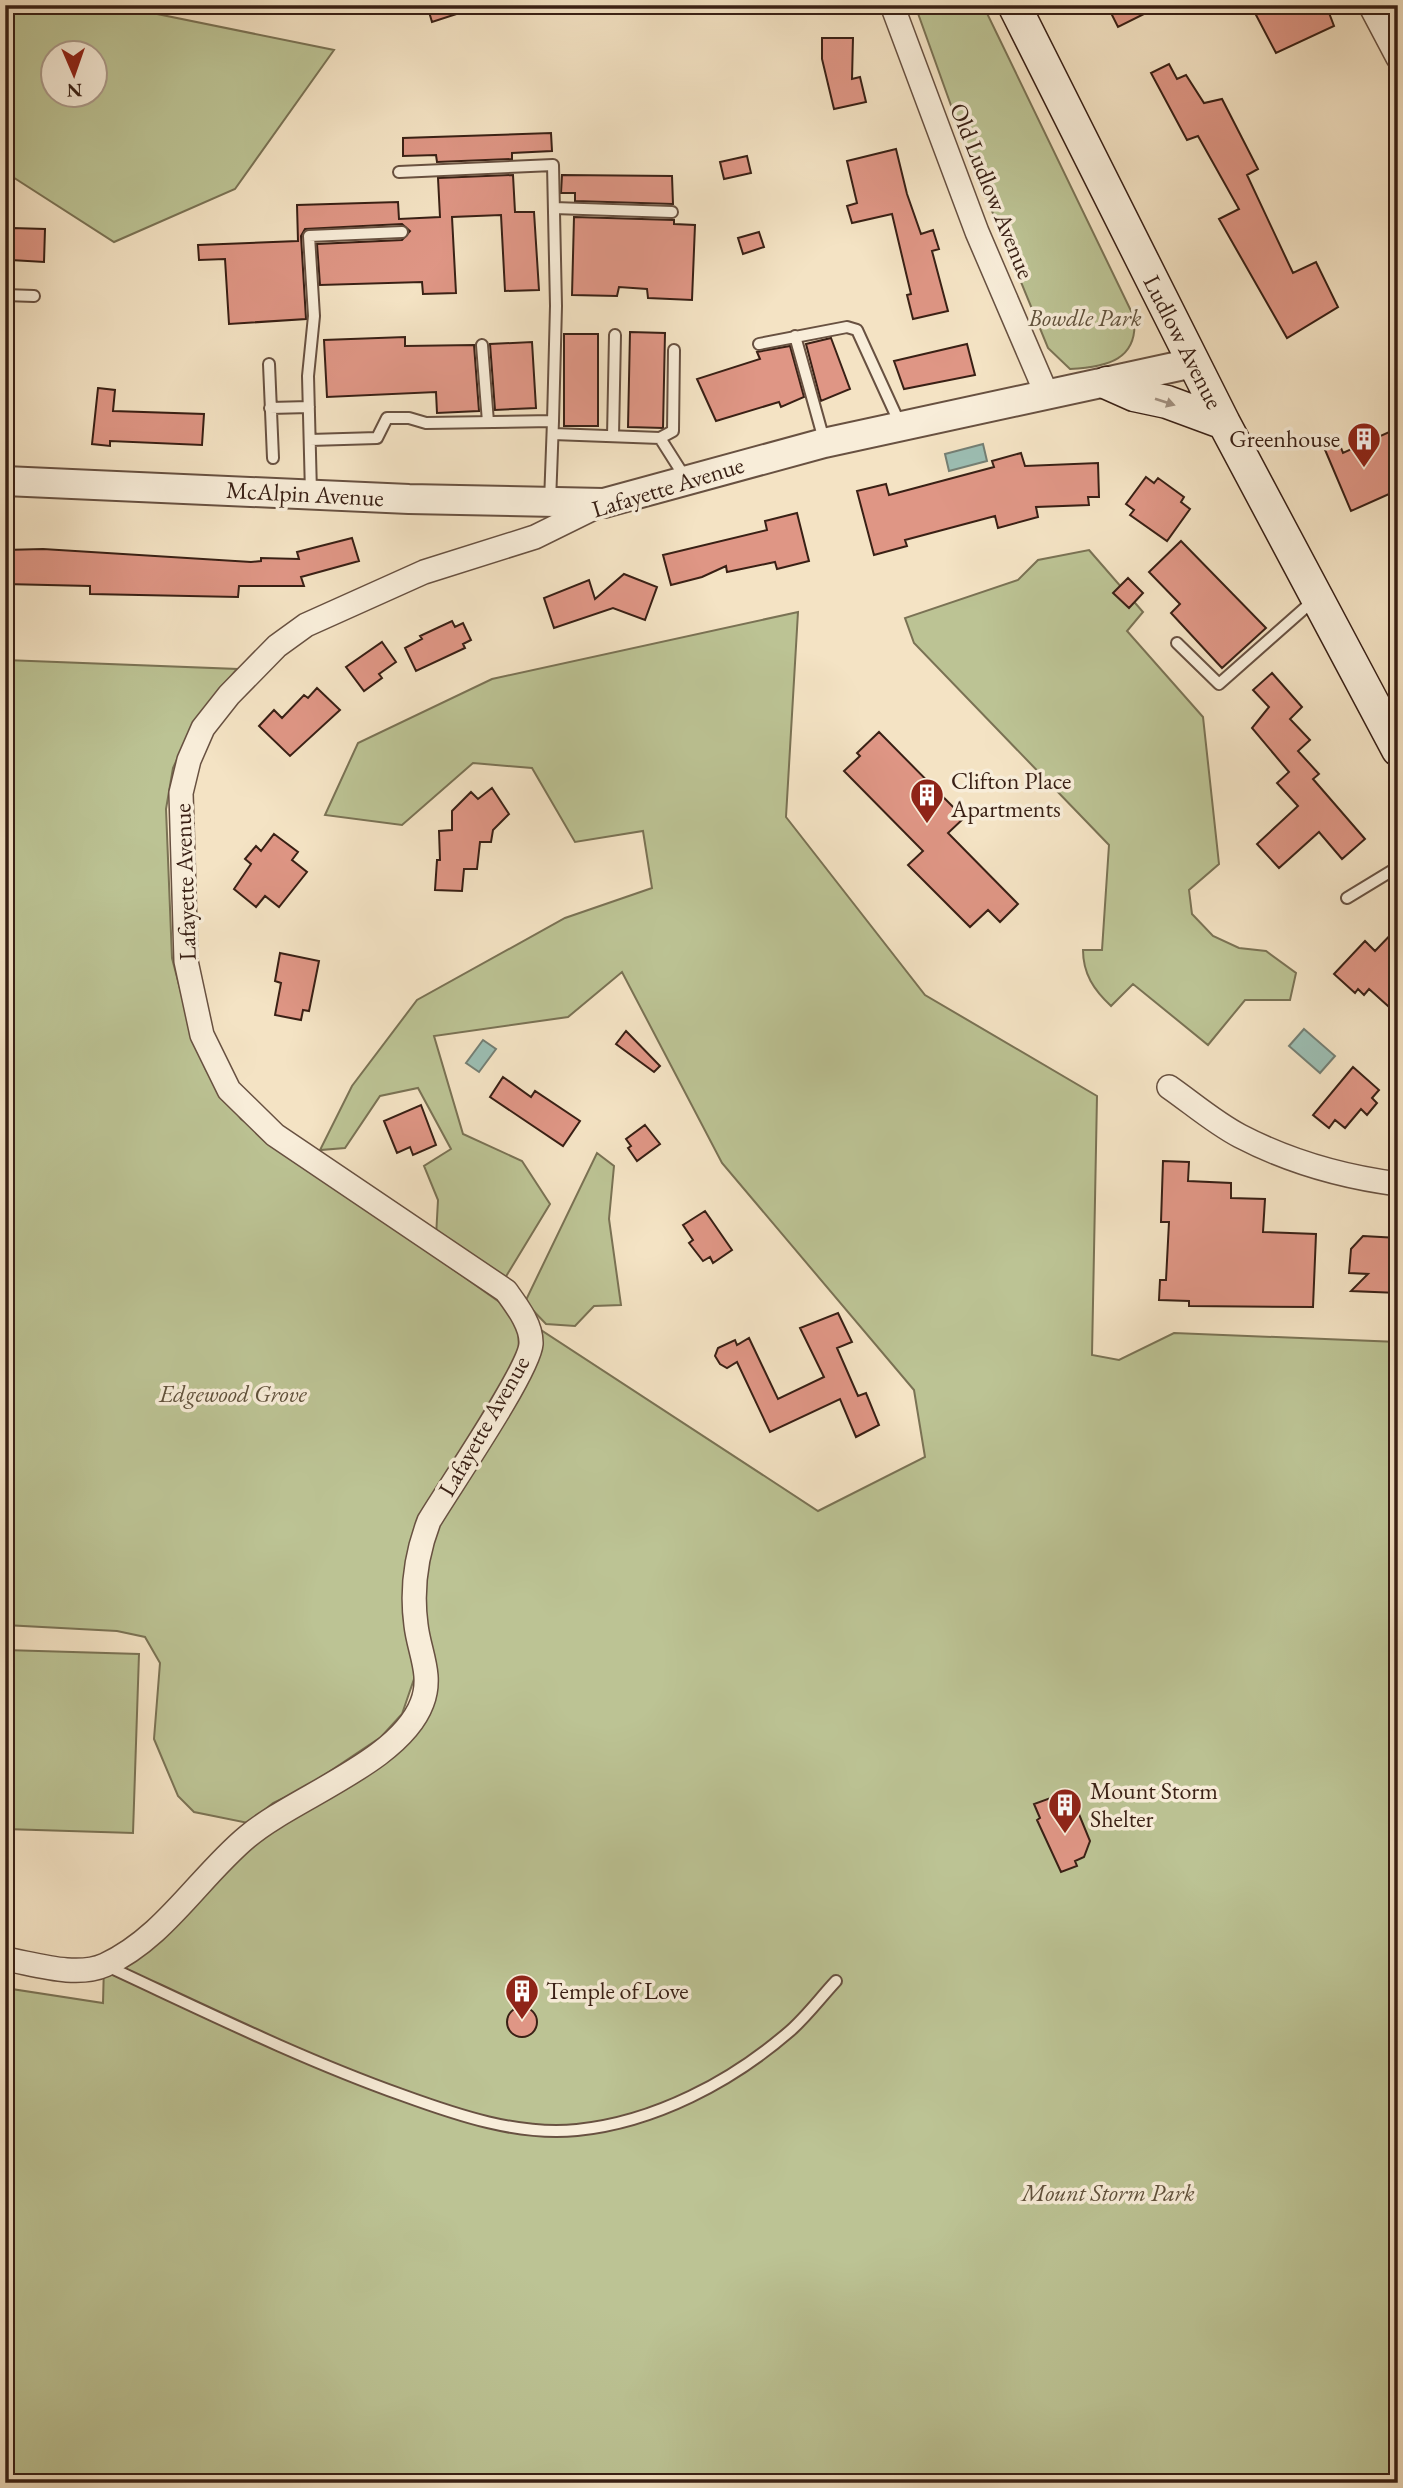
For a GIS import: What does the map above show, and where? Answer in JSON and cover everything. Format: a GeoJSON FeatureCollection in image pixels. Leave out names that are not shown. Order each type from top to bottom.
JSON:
{"type":"FeatureCollection","features":[{"type":"Feature","properties":{"kind":"main road","name":"Ludlow Avenue"},"geometry":{"type":"LineString","coordinates":[[1014,5],[1193,363],[1397,747]]}},
{"type":"Feature","properties":{"kind":"main road"},"geometry":{"type":"LineString","coordinates":[[1107,383],[1134,395],[1167,402],[1224,423]]}},
{"type":"Feature","properties":{"kind":"street","name":"Old Ludlow Avenue"},"geometry":{"type":"LineString","coordinates":[[892,5],[977,232],[1047,395]]}},
{"type":"Feature","properties":{"kind":"street"},"geometry":{"type":"LineString","coordinates":[[1370,5],[1398,58]]}},
{"type":"Feature","properties":{"kind":"street","name":"Lafayette Avenue"},"geometry":{"type":"LineString","coordinates":[[5,1959],[60,1969],[104,1965],[153,1932],[246,1838],[368,1761],[402,1733],[415,1718],[423,1702],[427,1683],[413,1599],[420,1545],[435,1511],[516,1379],[531,1344],[524,1319],[506,1291],[275,1135],[248,1111],[219,1076],[202,1035],[186,961],[181,793],[189,760],[203,728],[229,695],[277,646],[306,625],[424,572],[535,537],[604,503],[686,478],[824,443],[1193,363]]}},
{"type":"Feature","properties":{"kind":"street","name":"McAlpin Avenue"},"geometry":{"type":"LineString","coordinates":[[5,481],[604,503]]}},
{"type":"Feature","properties":{"kind":"street"},"geometry":{"type":"LineString","coordinates":[[1169,1087],[1238,1135],[1274,1152],[1349,1176],[1398,1184]]}},
{"type":"Feature","properties":{"kind":"lane"},"geometry":{"type":"LineString","coordinates":[[399,172],[553,165],[556,306],[550,503]]}},
{"type":"Feature","properties":{"kind":"lane"},"geometry":{"type":"LineString","coordinates":[[554,208],[673,212]]}},
{"type":"Feature","properties":{"kind":"lane"},"geometry":{"type":"LineString","coordinates":[[311,494],[308,376],[314,316],[309,236],[402,232]]}},
{"type":"Feature","properties":{"kind":"lane"},"geometry":{"type":"LineString","coordinates":[[5,295],[34,296]]}},
{"type":"Feature","properties":{"kind":"lane"},"geometry":{"type":"LineString","coordinates":[[759,344],[847,327],[857,330],[901,427]]}},
{"type":"Feature","properties":{"kind":"lane"},"geometry":{"type":"LineString","coordinates":[[613,436],[615,335]]}},
{"type":"Feature","properties":{"kind":"lane"},"geometry":{"type":"LineString","coordinates":[[796,336],[824,443]]}},
{"type":"Feature","properties":{"kind":"lane"},"geometry":{"type":"LineString","coordinates":[[482,345],[488,422]]}},
{"type":"Feature","properties":{"kind":"lane"},"geometry":{"type":"LineString","coordinates":[[553,435],[660,438],[673,431],[674,350]]}},
{"type":"Feature","properties":{"kind":"lane"},"geometry":{"type":"LineString","coordinates":[[269,364],[273,458]]}},
{"type":"Feature","properties":{"kind":"lane"},"geometry":{"type":"LineString","coordinates":[[270,408],[309,407]]}},
{"type":"Feature","properties":{"kind":"lane"},"geometry":{"type":"LineString","coordinates":[[310,440],[377,438],[387,418],[409,418],[426,423],[553,421]]}},
{"type":"Feature","properties":{"kind":"lane"},"geometry":{"type":"LineString","coordinates":[[660,438],[686,478]]}},
{"type":"Feature","properties":{"kind":"lane"},"geometry":{"type":"LineString","coordinates":[[1177,643],[1219,684],[1316,598]]}},
{"type":"Feature","properties":{"kind":"lane"},"geometry":{"type":"LineString","coordinates":[[1347,898],[1398,867]]}},
{"type":"Feature","properties":{"kind":"lane"},"geometry":{"type":"LineString","coordinates":[[104,1965],[361,2081],[456,2115],[519,2128],[576,2130],[643,2117],[721,2082],[790,2031],[836,1981]]}},
{"type":"Feature","properties":{"kind":"green space"},"geometry":{"type":"Polygon","coordinates":[[[5,5],[113,5],[334,50],[235,189],[114,242],[5,172],[5,5]]]}},
{"type":"Feature","properties":{"kind":"green space","name":"Bowdle Park"},"geometry":{"type":"Polygon","coordinates":[[[915,5],[983,5],[1134,317],[1131,343],[1126,352],[1118,358],[1096,366],[1070,369],[1048,348],[967,150],[915,5]]]}},
{"type":"Feature","properties":{"kind":"green space"},"geometry":{"type":"Polygon","coordinates":[[[1089,550],[1143,612],[1127,631],[1203,717],[1219,864],[1189,890],[1192,914],[1213,936],[1239,948],[1266,951],[1296,973],[1290,1000],[1245,1000],[1208,1045],[1133,984],[1111,1006],[1099,994],[1087,974],[1083,950],[1102,950],[1109,845],[914,643],[905,618],[1018,580],[1038,560],[1089,550]]]}},
{"type":"Feature","properties":{"kind":"green space","name":"Mount Storm Park"},"geometry":{"type":"Polygon","coordinates":[[[798,612],[786,817],[925,995],[1097,1096],[1092,1355],[1119,1360],[1174,1333],[1398,1342],[1398,2483],[5,2483],[5,1988],[103,2003],[104,1965],[246,1838],[331,1784],[423,1702],[415,1571],[516,1379],[524,1319],[818,1511],[925,1457],[914,1390],[722,1163],[622,972],[568,1017],[434,1036],[463,1134],[522,1161],[550,1204],[502,1283],[436,1237],[438,1200],[424,1166],[451,1149],[418,1088],[380,1096],[345,1148],[320,1150],[352,1086],[417,1000],[565,918],[652,888],[643,831],[575,842],[532,768],[473,763],[402,825],[325,815],[358,743],[492,679],[798,612]]]}},
{"type":"Feature","properties":{"kind":"green space","name":"Edgewood Grove"},"geometry":{"type":"Polygon","coordinates":[[[5,660],[237,669],[195,720],[173,768],[166,809],[172,958],[194,1042],[206,1070],[241,1119],[505,1306],[518,1323],[519,1353],[425,1520],[414,1679],[402,1714],[381,1737],[308,1786],[273,1803],[248,1823],[194,1812],[178,1796],[154,1739],[160,1663],[145,1637],[117,1631],[5,1625],[5,660]]]}},
{"type":"Feature","properties":{"kind":"green space"},"geometry":{"type":"Polygon","coordinates":[[[597,1153],[614,1166],[609,1219],[621,1305],[594,1306],[575,1326],[546,1324],[525,1302],[597,1153]]]}},
{"type":"Feature","properties":{"kind":"green space"},"geometry":{"type":"Polygon","coordinates":[[[5,1650],[139,1654],[133,1833],[5,1829],[5,1650]]]}},
{"type":"Feature","properties":{"kind":"water"},"geometry":{"type":"Polygon","coordinates":[[[983,444],[987,461],[949,471],[945,454],[983,444]]]}},
{"type":"Feature","properties":{"kind":"water"},"geometry":{"type":"Polygon","coordinates":[[[1304,1029],[1335,1056],[1320,1073],[1289,1046],[1304,1029]]]}},
{"type":"Feature","properties":{"kind":"water"},"geometry":{"type":"Polygon","coordinates":[[[483,1040],[496,1049],[479,1072],[466,1063],[483,1040]]]}},
{"type":"Feature","properties":{"kind":"building"},"geometry":{"type":"Polygon","coordinates":[[[427,5],[475,5],[475,8],[432,22],[427,5]]]}},
{"type":"Feature","properties":{"kind":"building"},"geometry":{"type":"Polygon","coordinates":[[[1107,5],[1162,5],[1118,27],[1107,5]]]}},
{"type":"Feature","properties":{"kind":"building"},"geometry":{"type":"Polygon","coordinates":[[[1276,5],[1326,5],[1334,26],[1276,53],[1256,15],[1276,5]]]}},
{"type":"Feature","properties":{"kind":"building"},"geometry":{"type":"Polygon","coordinates":[[[822,38],[853,38],[852,79],[860,77],[866,102],[834,109],[822,59],[822,38]]]}},
{"type":"Feature","properties":{"kind":"building"},"geometry":{"type":"Polygon","coordinates":[[[1169,64],[1177,79],[1186,75],[1204,103],[1222,99],[1258,169],[1247,175],[1293,273],[1316,262],[1338,307],[1287,338],[1219,219],[1239,209],[1198,136],[1187,140],[1151,73],[1169,64]]]}},
{"type":"Feature","properties":{"kind":"building"},"geometry":{"type":"Polygon","coordinates":[[[551,133],[552,151],[512,153],[512,159],[437,162],[436,155],[403,156],[403,138],[551,133]]]}},
{"type":"Feature","properties":{"kind":"building"},"geometry":{"type":"Polygon","coordinates":[[[896,149],[907,194],[921,234],[933,230],[939,249],[932,251],[948,311],[913,319],[907,295],[911,294],[892,214],[852,223],[847,206],[857,203],[847,161],[896,149]]]}},
{"type":"Feature","properties":{"kind":"building"},"geometry":{"type":"Polygon","coordinates":[[[747,156],[751,173],[724,179],[720,162],[747,156]]]}},
{"type":"Feature","properties":{"kind":"building"},"geometry":{"type":"Polygon","coordinates":[[[513,175],[515,212],[534,212],[539,290],[505,291],[501,215],[452,217],[456,293],[423,294],[422,282],[320,285],[317,244],[402,240],[410,231],[402,224],[305,229],[301,236],[306,319],[229,324],[225,259],[199,260],[198,245],[298,241],[297,205],[398,202],[399,219],[440,217],[438,178],[513,175]]]}},
{"type":"Feature","properties":{"kind":"building"},"geometry":{"type":"Polygon","coordinates":[[[562,175],[672,176],[673,204],[575,201],[575,193],[561,193],[562,175]]]}},
{"type":"Feature","properties":{"kind":"building"},"geometry":{"type":"Polygon","coordinates":[[[574,217],[674,220],[674,224],[695,225],[692,300],[648,298],[647,289],[619,287],[617,296],[572,295],[574,217]]]}},
{"type":"Feature","properties":{"kind":"building"},"geometry":{"type":"Polygon","coordinates":[[[12,228],[45,229],[44,262],[11,260],[12,228]]]}},
{"type":"Feature","properties":{"kind":"building"},"geometry":{"type":"Polygon","coordinates":[[[759,232],[764,247],[743,254],[738,238],[759,232]]]}},
{"type":"Feature","properties":{"kind":"building"},"geometry":{"type":"Polygon","coordinates":[[[630,332],[665,333],[663,428],[628,427],[630,332]]]}},
{"type":"Feature","properties":{"kind":"building"},"geometry":{"type":"Polygon","coordinates":[[[564,334],[598,334],[598,426],[564,426],[564,334]]]}},
{"type":"Feature","properties":{"kind":"building"},"geometry":{"type":"Polygon","coordinates":[[[405,337],[405,346],[474,345],[479,411],[437,413],[436,392],[327,397],[324,340],[405,337]]]}},
{"type":"Feature","properties":{"kind":"building"},"geometry":{"type":"Polygon","coordinates":[[[831,338],[850,389],[821,401],[806,344],[831,338]]]}},
{"type":"Feature","properties":{"kind":"building"},"geometry":{"type":"Polygon","coordinates":[[[532,342],[536,408],[495,410],[490,344],[532,342]]]}},
{"type":"Feature","properties":{"kind":"building"},"geometry":{"type":"Polygon","coordinates":[[[967,344],[975,375],[904,389],[894,361],[967,344]]]}},
{"type":"Feature","properties":{"kind":"building"},"geometry":{"type":"Polygon","coordinates":[[[790,346],[804,397],[781,407],[779,402],[716,421],[697,379],[760,359],[757,352],[790,346]]]}},
{"type":"Feature","properties":{"kind":"building"},"geometry":{"type":"Polygon","coordinates":[[[98,388],[115,390],[113,411],[204,414],[202,445],[110,441],[110,446],[92,444],[98,388]]]}},
{"type":"Feature","properties":{"kind":"building","name":"Greenhouse"},"geometry":{"type":"Polygon","coordinates":[[[1398,428],[1398,490],[1351,511],[1323,445],[1338,440],[1343,453],[1398,428]]]}},
{"type":"Feature","properties":{"kind":"building"},"geometry":{"type":"Polygon","coordinates":[[[1021,453],[1025,466],[1098,463],[1099,497],[1088,497],[1089,505],[1036,507],[1038,517],[998,528],[995,516],[905,540],[907,546],[874,555],[857,491],[886,484],[889,495],[994,467],[992,461],[1021,453]]]}},
{"type":"Feature","properties":{"kind":"building"},"geometry":{"type":"Polygon","coordinates":[[[1146,477],[1154,483],[1158,478],[1184,497],[1181,502],[1190,509],[1167,541],[1130,515],[1134,510],[1126,504],[1146,477]]]}},
{"type":"Feature","properties":{"kind":"building"},"geometry":{"type":"Polygon","coordinates":[[[797,513],[809,561],[777,569],[775,562],[727,572],[726,566],[702,577],[671,585],[663,555],[767,530],[765,521],[797,513]]]}},
{"type":"Feature","properties":{"kind":"building"},"geometry":{"type":"Polygon","coordinates":[[[352,538],[359,561],[301,577],[304,586],[239,586],[238,597],[90,594],[90,586],[5,584],[5,550],[43,549],[251,562],[261,561],[261,558],[299,559],[297,552],[352,538]]]}},
{"type":"Feature","properties":{"kind":"building"},"geometry":{"type":"Polygon","coordinates":[[[1181,541],[1266,628],[1222,668],[1171,613],[1180,604],[1149,572],[1181,541]]]}},
{"type":"Feature","properties":{"kind":"building"},"geometry":{"type":"Polygon","coordinates":[[[624,574],[657,587],[645,620],[613,608],[554,628],[544,598],[589,580],[595,599],[624,574]]]}},
{"type":"Feature","properties":{"kind":"building"},"geometry":{"type":"Polygon","coordinates":[[[1128,578],[1143,593],[1129,608],[1113,593],[1128,578]]]}},
{"type":"Feature","properties":{"kind":"building"},"geometry":{"type":"Polygon","coordinates":[[[452,621],[455,627],[463,623],[471,640],[463,644],[465,648],[416,671],[405,648],[422,639],[420,636],[452,621]]]}},
{"type":"Feature","properties":{"kind":"building"},"geometry":{"type":"Polygon","coordinates":[[[382,642],[396,662],[379,674],[382,678],[364,691],[346,667],[382,642]]]}},
{"type":"Feature","properties":{"kind":"building"},"geometry":{"type":"Polygon","coordinates":[[[1272,673],[1302,707],[1290,719],[1310,740],[1298,751],[1319,774],[1313,779],[1365,839],[1342,859],[1319,832],[1279,868],[1257,844],[1298,806],[1277,783],[1289,772],[1252,728],[1269,707],[1253,690],[1272,673]]]}},
{"type":"Feature","properties":{"kind":"building"},"geometry":{"type":"Polygon","coordinates":[[[317,688],[340,710],[290,756],[259,726],[274,710],[282,718],[304,695],[308,698],[317,688]]]}},
{"type":"Feature","properties":{"kind":"building","name":"Clifton Place Apartments"},"geometry":{"type":"Polygon","coordinates":[[[879,732],[964,818],[948,833],[1018,904],[1000,922],[988,910],[970,927],[908,865],[923,851],[844,771],[860,756],[857,753],[879,732]]]}},
{"type":"Feature","properties":{"kind":"building"},"geometry":{"type":"Polygon","coordinates":[[[492,788],[509,814],[493,830],[491,842],[480,842],[477,869],[464,869],[462,891],[435,890],[437,860],[440,860],[439,831],[452,830],[452,811],[471,792],[478,799],[492,788]]]}},
{"type":"Feature","properties":{"kind":"building"},"geometry":{"type":"Polygon","coordinates":[[[274,834],[298,852],[292,860],[307,872],[279,907],[265,896],[256,907],[234,889],[251,864],[245,859],[256,846],[261,851],[274,834]]]}},
{"type":"Feature","properties":{"kind":"building"},"geometry":{"type":"Polygon","coordinates":[[[1398,927],[1398,1015],[1369,989],[1364,995],[1358,989],[1355,993],[1334,974],[1365,941],[1375,951],[1398,927]]]}},
{"type":"Feature","properties":{"kind":"building"},"geometry":{"type":"Polygon","coordinates":[[[280,953],[319,961],[309,1011],[303,1010],[301,1020],[275,1015],[281,983],[275,981],[280,953]]]}},
{"type":"Feature","properties":{"kind":"building"},"geometry":{"type":"Polygon","coordinates":[[[626,1031],[660,1066],[654,1072],[616,1044],[626,1031]]]}},
{"type":"Feature","properties":{"kind":"building"},"geometry":{"type":"Polygon","coordinates":[[[1353,1067],[1379,1090],[1372,1098],[1377,1103],[1367,1115],[1361,1109],[1345,1128],[1335,1120],[1329,1128],[1313,1115],[1353,1067]]]}},
{"type":"Feature","properties":{"kind":"building"},"geometry":{"type":"Polygon","coordinates":[[[503,1077],[531,1097],[535,1091],[580,1121],[563,1146],[490,1097],[503,1077]]]}},
{"type":"Feature","properties":{"kind":"building"},"geometry":{"type":"Polygon","coordinates":[[[421,1105],[436,1145],[413,1155],[410,1147],[397,1153],[384,1121],[421,1105]]]}},
{"type":"Feature","properties":{"kind":"building"},"geometry":{"type":"Polygon","coordinates":[[[645,1125],[660,1144],[637,1161],[628,1148],[631,1146],[626,1139],[645,1125]]]}},
{"type":"Feature","properties":{"kind":"building"},"geometry":{"type":"Polygon","coordinates":[[[1163,1161],[1189,1162],[1188,1181],[1231,1183],[1231,1198],[1265,1199],[1263,1232],[1316,1234],[1313,1307],[1189,1306],[1189,1301],[1159,1300],[1160,1280],[1166,1280],[1169,1222],[1161,1222],[1163,1161]]]}},
{"type":"Feature","properties":{"kind":"building"},"geometry":{"type":"Polygon","coordinates":[[[705,1211],[732,1250],[713,1263],[710,1257],[703,1261],[689,1243],[693,1240],[683,1225],[705,1211]]]}},
{"type":"Feature","properties":{"kind":"building"},"geometry":{"type":"Polygon","coordinates":[[[1363,1236],[1398,1238],[1398,1293],[1351,1291],[1368,1274],[1349,1273],[1351,1249],[1363,1236]]]}},
{"type":"Feature","properties":{"kind":"building"},"geometry":{"type":"Polygon","coordinates":[[[838,1313],[852,1342],[837,1348],[858,1396],[866,1393],[879,1425],[856,1437],[840,1399],[770,1432],[737,1362],[727,1368],[720,1364],[715,1356],[718,1348],[735,1340],[737,1345],[749,1338],[778,1399],[824,1377],[800,1328],[838,1313]]]}},
{"type":"Feature","properties":{"kind":"building","name":"Mount Storm Shelter"},"geometry":{"type":"Polygon","coordinates":[[[1056,1796],[1069,1801],[1072,1809],[1076,1807],[1090,1841],[1084,1857],[1075,1861],[1077,1866],[1061,1872],[1037,1820],[1040,1818],[1034,1804],[1056,1796]]]}},
{"type":"Feature","properties":{"kind":"building","name":"Temple of Love"},"geometry":{"type":"Polygon","coordinates":[[[522,2007],[528,2008],[536,2016],[536,2028],[528,2036],[522,2037],[516,2036],[508,2028],[507,2022],[508,2016],[516,2008],[522,2007]]]}},
{"type":"Feature","properties":{"kind":"place","name":"Greenhouse"},"geometry":{"type":"Point","coordinates":[1364,469]}},
{"type":"Feature","properties":{"kind":"place","name":"Clifton Place Apartments"},"geometry":{"type":"Point","coordinates":[927,825]}},
{"type":"Feature","properties":{"kind":"place","name":"Mount Storm Shelter"},"geometry":{"type":"Point","coordinates":[1065,1835]}},
{"type":"Feature","properties":{"kind":"place","name":"Temple of Love"},"geometry":{"type":"Point","coordinates":[522,2021]}}]}
